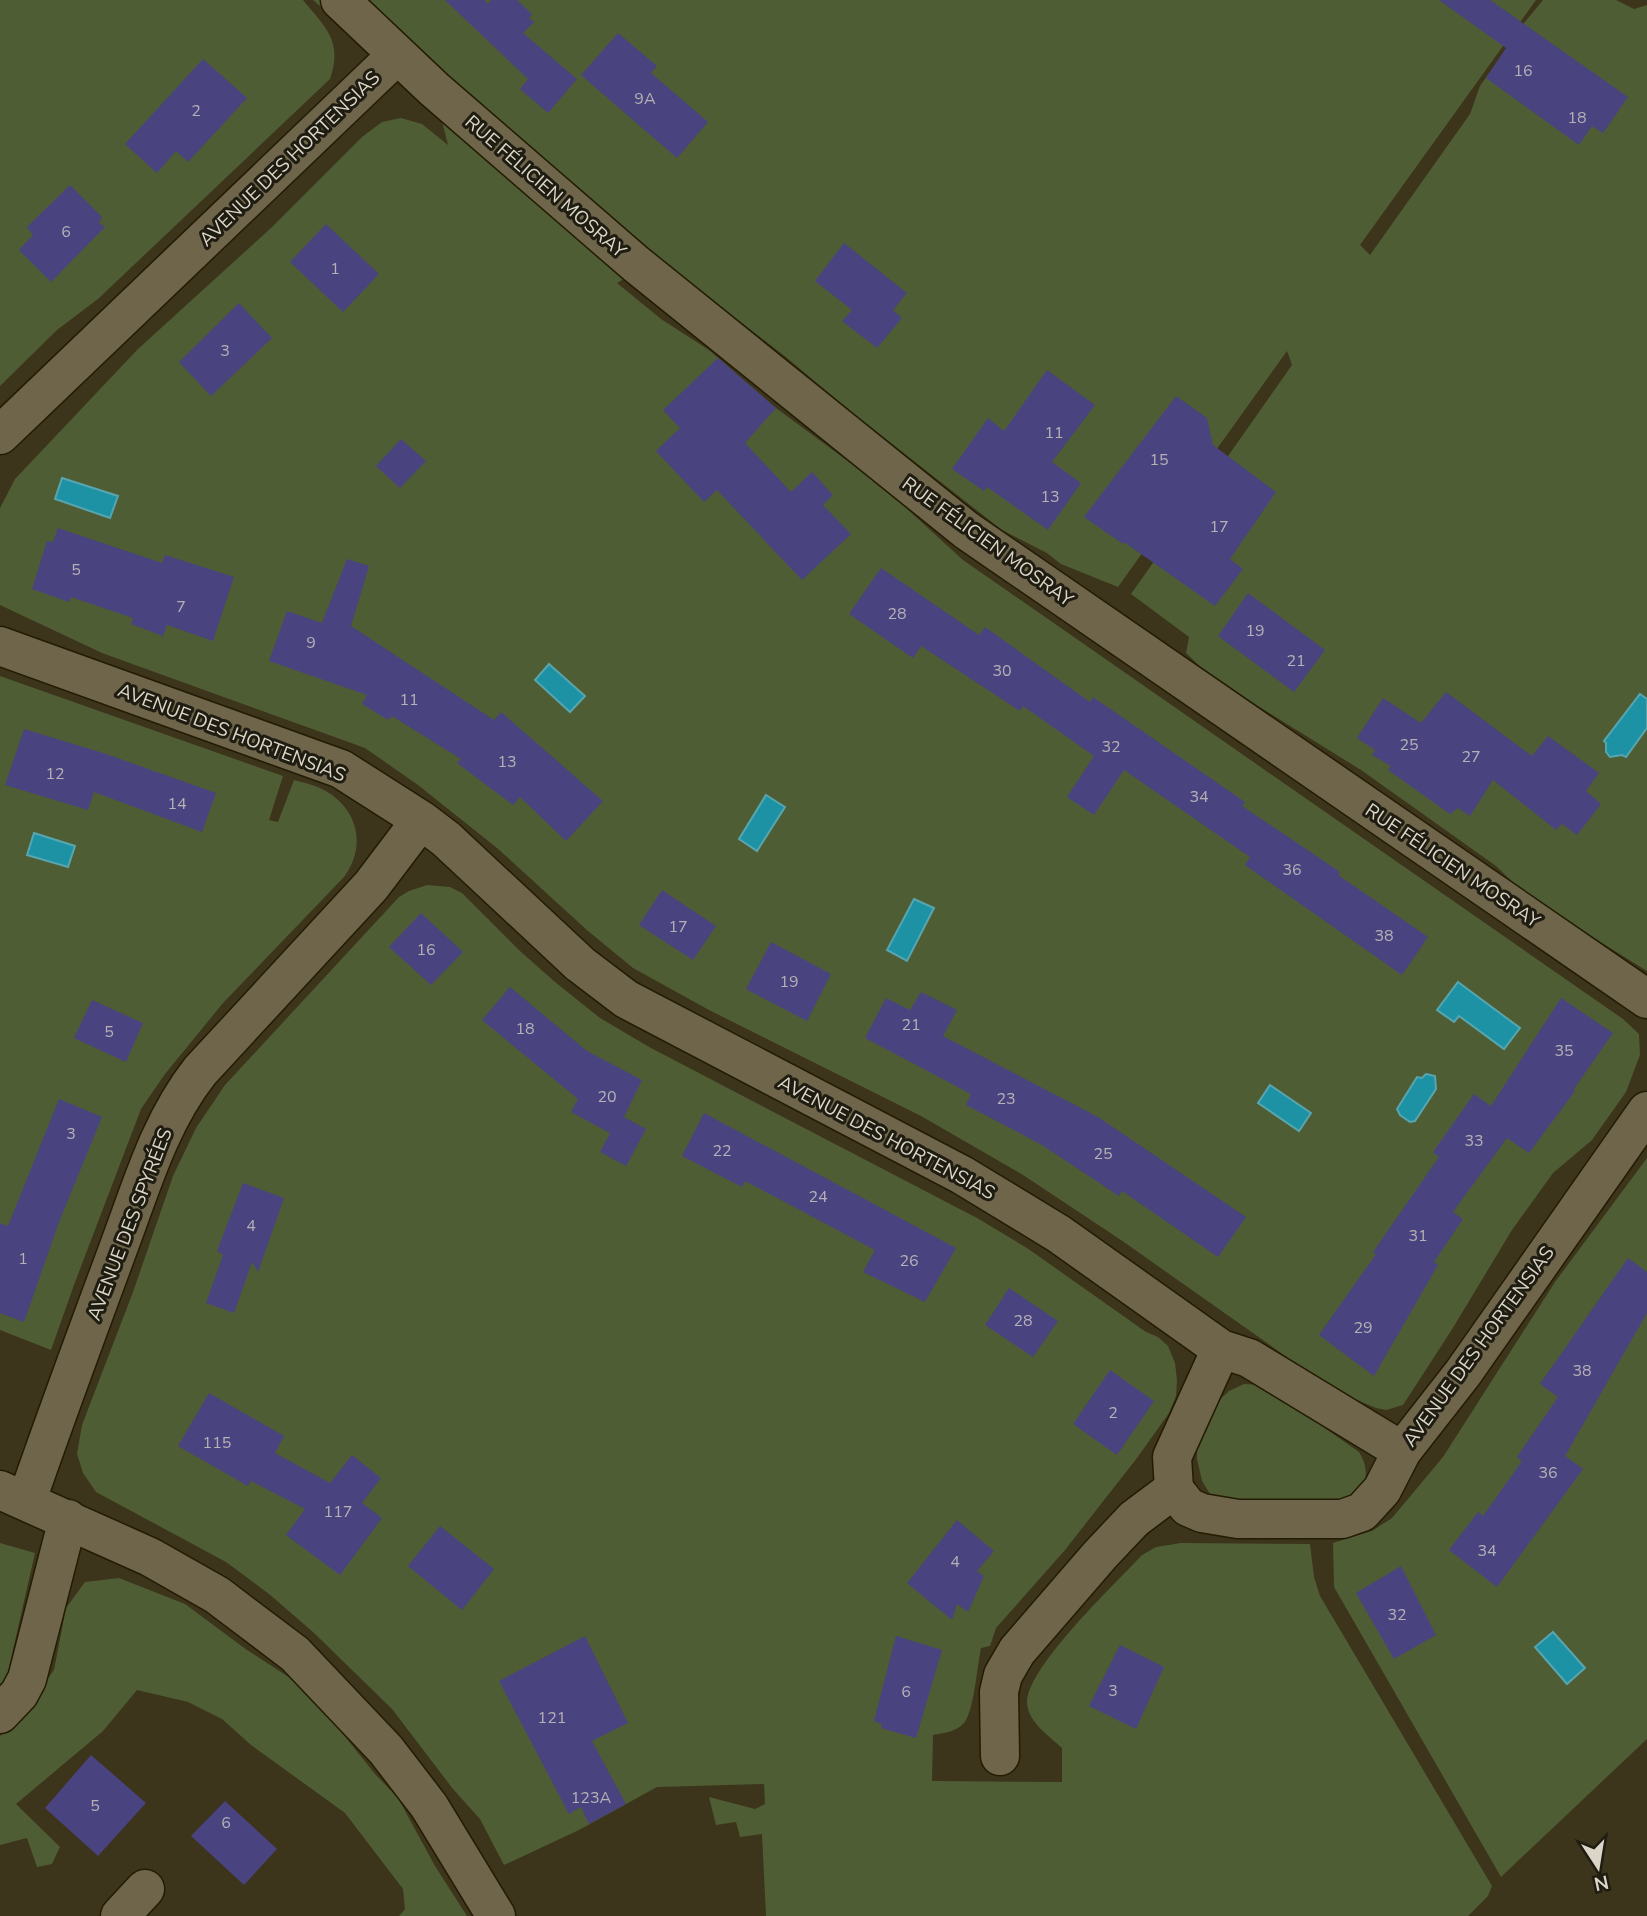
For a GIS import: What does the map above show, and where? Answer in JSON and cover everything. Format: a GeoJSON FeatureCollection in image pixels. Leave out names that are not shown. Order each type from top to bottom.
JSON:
{"type":"FeatureCollection","features":[{"type":"Feature","properties":{"kind":"street","name":"RUE FÉLICIEN MOSRAY"},"geometry":{"type":"LineString","coordinates":[[340,0],[397,55],[636,264],[966,530],[1647,999]]}},
{"type":"Feature","properties":{"kind":"street","name":"AVENUE DES HORTENSIAS"},"geometry":{"type":"LineString","coordinates":[[0,435],[397,55]]}},
{"type":"Feature","properties":{"kind":"street","name":"AVENUE DES HORTENSIAS"},"geometry":{"type":"LineString","coordinates":[[0,646],[341,769],[446,839],[580,964],[626,999],[983,1187],[1059,1234],[1221,1349],[1249,1358],[1402,1451],[1463,1373],[1647,1111]]}},
{"type":"Feature","properties":{"kind":"street","name":"AVENUE DES SPYRÉES"},"geometry":{"type":"LineString","coordinates":[[14,1495],[174,1110],[200,1071],[371,886],[421,820]]}},
{"type":"Feature","properties":{"kind":"street"},"geometry":{"type":"LineString","coordinates":[[1221,1349],[1172,1457],[1174,1489],[1188,1507],[1202,1513],[1238,1519],[1342,1520],[1362,1513],[1373,1502],[1402,1451]]}},
{"type":"Feature","properties":{"kind":"street"},"geometry":{"type":"LineString","coordinates":[[1000,1756],[999,1692],[1003,1675],[1017,1651],[1117,1537],[1174,1489]]}},
{"type":"Feature","properties":{"kind":"street"},"geometry":{"type":"LineString","coordinates":[[14,1495],[150,1557],[217,1595],[295,1654],[386,1750],[429,1805],[496,1916]]}},
{"type":"Feature","properties":{"kind":"street"},"geometry":{"type":"LineString","coordinates":[[0,1714],[19,1694],[27,1679],[68,1519]]}},
{"type":"Feature","properties":{"kind":"green space"},"geometry":{"type":"Polygon","coordinates":[[[0,0],[303,0],[330,36],[334,66],[330,79],[98,299],[57,330],[0,386],[0,0]]]}},
{"type":"Feature","properties":{"kind":"green space"},"geometry":{"type":"Polygon","coordinates":[[[313,0],[1536,0],[1360,245],[1370,255],[1470,114],[1480,86],[1543,0],[1616,0],[1634,9],[1647,5],[1647,971],[1528,897],[1496,866],[1361,770],[1211,677],[1186,653],[1189,637],[1131,594],[1292,365],[1287,351],[1118,587],[1061,564],[1047,553],[1002,530],[658,258],[617,283],[661,319],[709,350],[776,408],[860,470],[963,560],[1623,1019],[1639,1034],[1640,1055],[1626,1092],[1592,1140],[1553,1173],[1512,1230],[1403,1405],[1386,1410],[1376,1408],[1335,1391],[1121,1240],[1023,1175],[921,1116],[709,1010],[633,968],[497,848],[418,785],[365,748],[102,653],[0,605],[0,508],[15,479],[138,349],[271,228],[362,137],[382,122],[401,118],[422,124],[448,145],[438,105],[313,0]]]}},
{"type":"Feature","properties":{"kind":"green space"},"geometry":{"type":"Polygon","coordinates":[[[0,676],[283,776],[269,820],[278,822],[294,780],[321,788],[339,801],[347,811],[353,821],[357,843],[351,866],[344,877],[223,1003],[165,1074],[141,1109],[51,1350],[0,1330],[0,676]]]}},
{"type":"Feature","properties":{"kind":"green space"},"geometry":{"type":"Polygon","coordinates":[[[427,885],[450,887],[462,893],[520,951],[600,1018],[651,1048],[977,1218],[1027,1248],[1168,1346],[1175,1363],[1177,1380],[1176,1396],[1169,1413],[1065,1550],[996,1628],[990,1646],[981,1648],[973,1699],[964,1723],[949,1732],[933,1735],[932,1781],[1062,1782],[1062,1748],[1031,1716],[1027,1702],[1031,1686],[1075,1625],[1142,1555],[1156,1547],[1181,1543],[1310,1544],[1314,1577],[1320,1596],[1492,1886],[1488,1896],[1468,1916],[766,1916],[762,1834],[740,1837],[736,1822],[716,1825],[709,1797],[755,1809],[765,1804],[764,1784],[657,1787],[579,1830],[504,1865],[480,1819],[453,1789],[392,1709],[313,1632],[226,1562],[96,1492],[83,1473],[77,1454],[82,1425],[133,1292],[173,1176],[196,1128],[225,1085],[399,897],[427,885]]]}},
{"type":"Feature","properties":{"kind":"green space"},"geometry":{"type":"Polygon","coordinates":[[[1647,1158],[1647,1739],[1501,1877],[1334,1587],[1333,1543],[1372,1531],[1392,1518],[1443,1457],[1555,1282],[1647,1158]]]}},
{"type":"Feature","properties":{"kind":"green space"},"geometry":{"type":"Polygon","coordinates":[[[1244,1384],[1261,1385],[1275,1393],[1359,1452],[1365,1465],[1366,1477],[1355,1501],[1224,1504],[1210,1494],[1202,1481],[1197,1459],[1197,1435],[1217,1402],[1229,1391],[1244,1384]]]}},
{"type":"Feature","properties":{"kind":"green space"},"geometry":{"type":"Polygon","coordinates":[[[0,1543],[35,1553],[0,1698],[0,1543]]]}},
{"type":"Feature","properties":{"kind":"green space"},"geometry":{"type":"Polygon","coordinates":[[[119,1578],[185,1604],[247,1650],[307,1689],[375,1774],[398,1798],[435,1866],[467,1916],[399,1916],[405,1909],[403,1889],[345,1813],[251,1745],[222,1719],[188,1702],[137,1690],[103,1731],[16,1804],[60,1847],[52,1864],[37,1867],[27,1838],[0,1845],[0,1736],[29,1705],[54,1670],[66,1608],[85,1582],[119,1578]]]}},
{"type":"Feature","properties":{"kind":"water"},"geometry":{"type":"Polygon","coordinates":[[[62,478],[118,496],[110,518],[55,499],[62,478]]]}},
{"type":"Feature","properties":{"kind":"water"},"geometry":{"type":"Polygon","coordinates":[[[549,664],[585,696],[570,712],[535,680],[549,664]]]}},
{"type":"Feature","properties":{"kind":"water"},"geometry":{"type":"Polygon","coordinates":[[[1640,694],[1647,699],[1647,728],[1626,757],[1610,757],[1604,741],[1640,694]]]}},
{"type":"Feature","properties":{"kind":"water"},"geometry":{"type":"Polygon","coordinates":[[[766,795],[785,807],[757,851],[739,839],[766,795]]]}},
{"type":"Feature","properties":{"kind":"water"},"geometry":{"type":"Polygon","coordinates":[[[34,833],[75,846],[68,867],[27,855],[34,833]]]}},
{"type":"Feature","properties":{"kind":"water"},"geometry":{"type":"Polygon","coordinates":[[[914,899],[934,908],[907,961],[887,950],[914,899]]]}},
{"type":"Feature","properties":{"kind":"water"},"geometry":{"type":"Polygon","coordinates":[[[1458,982],[1520,1028],[1504,1049],[1459,1016],[1454,1022],[1437,1010],[1458,982]]]}},
{"type":"Feature","properties":{"kind":"water"},"geometry":{"type":"Polygon","coordinates":[[[1426,1074],[1435,1076],[1436,1089],[1415,1121],[1410,1122],[1400,1115],[1397,1109],[1417,1077],[1422,1078],[1426,1074]]]}},
{"type":"Feature","properties":{"kind":"water"},"geometry":{"type":"Polygon","coordinates":[[[1270,1085],[1311,1113],[1299,1131],[1258,1103],[1270,1085]]]}},
{"type":"Feature","properties":{"kind":"water"},"geometry":{"type":"Polygon","coordinates":[[[1553,1632],[1585,1668],[1567,1684],[1535,1647],[1553,1632]]]}},
{"type":"Feature","properties":{"kind":"building"},"geometry":{"type":"Polygon","coordinates":[[[445,0],[484,0],[488,4],[491,0],[517,0],[532,14],[529,18],[534,22],[523,33],[577,79],[548,113],[520,89],[528,79],[445,0]]]}},
{"type":"Feature","properties":{"kind":"building"},"geometry":{"type":"Polygon","coordinates":[[[1439,0],[1490,0],[1628,97],[1603,133],[1592,126],[1579,145],[1486,78],[1506,48],[1439,0]]]}},
{"type":"Feature","properties":{"kind":"building"},"geometry":{"type":"Polygon","coordinates":[[[618,33],[657,66],[651,73],[708,122],[677,158],[581,75],[618,33]]]}},
{"type":"Feature","properties":{"kind":"building"},"geometry":{"type":"Polygon","coordinates":[[[203,59],[247,98],[188,162],[176,151],[157,173],[125,144],[203,59]]]}},
{"type":"Feature","properties":{"kind":"building"},"geometry":{"type":"Polygon","coordinates":[[[70,185],[102,217],[99,223],[105,227],[51,282],[19,250],[33,235],[27,227],[70,185]]]}},
{"type":"Feature","properties":{"kind":"building"},"geometry":{"type":"Polygon","coordinates":[[[326,224],[379,274],[343,312],[290,262],[326,224]]]}},
{"type":"Feature","properties":{"kind":"building"},"geometry":{"type":"Polygon","coordinates":[[[844,243],[907,293],[893,310],[902,318],[877,348],[842,321],[852,310],[815,281],[844,243]]]}},
{"type":"Feature","properties":{"kind":"building"},"geometry":{"type":"Polygon","coordinates":[[[239,303],[272,338],[211,396],[179,362],[239,303]]]}},
{"type":"Feature","properties":{"kind":"building"},"geometry":{"type":"Polygon","coordinates":[[[718,358],[776,408],[745,443],[791,492],[812,472],[833,495],[823,505],[851,534],[802,580],[717,490],[704,502],[656,451],[680,428],[663,410],[718,358]]]}},
{"type":"Feature","properties":{"kind":"building"},"geometry":{"type":"Polygon","coordinates":[[[1047,370],[1095,405],[1052,462],[1081,483],[1048,530],[987,487],[984,491],[952,469],[988,418],[1004,431],[1047,370]]]}},
{"type":"Feature","properties":{"kind":"building"},"geometry":{"type":"Polygon","coordinates":[[[1176,396],[1207,418],[1213,445],[1276,492],[1230,559],[1243,569],[1215,606],[1084,517],[1176,396]]]}},
{"type":"Feature","properties":{"kind":"building"},"geometry":{"type":"Polygon","coordinates":[[[401,439],[426,461],[400,488],[376,466],[401,439]]]}},
{"type":"Feature","properties":{"kind":"building"},"geometry":{"type":"Polygon","coordinates":[[[58,528],[162,563],[165,555],[234,577],[213,641],[167,625],[163,636],[131,624],[133,618],[71,597],[69,602],[32,589],[47,541],[53,542],[58,528]]]}},
{"type":"Feature","properties":{"kind":"building"},"geometry":{"type":"Polygon","coordinates":[[[347,559],[369,566],[351,626],[494,720],[501,712],[603,801],[566,841],[520,797],[513,805],[457,763],[461,759],[392,716],[388,720],[362,704],[367,695],[269,661],[287,611],[322,623],[347,559]]]}},
{"type":"Feature","properties":{"kind":"building"},"geometry":{"type":"Polygon","coordinates":[[[881,568],[979,635],[985,627],[1090,702],[1093,697],[1245,802],[1242,806],[1340,872],[1338,875],[1428,937],[1402,975],[1245,865],[1250,857],[1124,770],[1094,815],[1067,797],[1094,756],[1023,706],[1020,711],[921,646],[913,658],[849,614],[881,568]]]}},
{"type":"Feature","properties":{"kind":"building"},"geometry":{"type":"Polygon","coordinates":[[[1248,593],[1325,650],[1294,692],[1218,636],[1248,593]]]}},
{"type":"Feature","properties":{"kind":"building"},"geometry":{"type":"Polygon","coordinates":[[[1446,692],[1532,756],[1548,736],[1599,773],[1586,791],[1601,804],[1577,835],[1562,824],[1556,830],[1493,780],[1470,816],[1458,808],[1450,814],[1388,770],[1391,766],[1372,755],[1375,750],[1357,738],[1383,698],[1421,723],[1446,692]]]}},
{"type":"Feature","properties":{"kind":"building"},"geometry":{"type":"Polygon","coordinates":[[[24,729],[106,754],[216,793],[202,832],[94,792],[88,810],[5,785],[24,729]]]}},
{"type":"Feature","properties":{"kind":"building"},"geometry":{"type":"Polygon","coordinates":[[[662,890],[716,926],[693,960],[639,925],[662,890]]]}},
{"type":"Feature","properties":{"kind":"building"},"geometry":{"type":"Polygon","coordinates":[[[421,913],[463,952],[431,985],[389,947],[421,913]]]}},
{"type":"Feature","properties":{"kind":"building"},"geometry":{"type":"Polygon","coordinates":[[[771,942],[831,974],[807,1021],[746,989],[771,942]]]}},
{"type":"Feature","properties":{"kind":"building"},"geometry":{"type":"Polygon","coordinates":[[[510,987],[587,1051],[642,1080],[624,1117],[646,1129],[626,1166],[600,1152],[610,1133],[571,1112],[578,1099],[482,1020],[510,987]]]}},
{"type":"Feature","properties":{"kind":"building"},"geometry":{"type":"Polygon","coordinates":[[[921,992],[957,1010],[943,1036],[1098,1117],[1246,1217],[1218,1257],[1122,1191],[1119,1196],[1042,1145],[966,1105],[971,1094],[865,1038],[886,998],[910,1010],[921,992]]]}},
{"type":"Feature","properties":{"kind":"building"},"geometry":{"type":"Polygon","coordinates":[[[1561,998],[1613,1033],[1573,1090],[1575,1091],[1529,1153],[1507,1138],[1453,1212],[1463,1219],[1434,1262],[1438,1265],[1374,1376],[1319,1335],[1439,1157],[1433,1152],[1474,1094],[1491,1106],[1561,998]]]}},
{"type":"Feature","properties":{"kind":"building"},"geometry":{"type":"Polygon","coordinates":[[[92,1000],[143,1023],[126,1062],[74,1038],[92,1000]]]}},
{"type":"Feature","properties":{"kind":"building"},"geometry":{"type":"Polygon","coordinates":[[[59,1099],[102,1117],[59,1222],[24,1322],[0,1313],[0,1223],[8,1226],[59,1099]]]}},
{"type":"Feature","properties":{"kind":"building"},"geometry":{"type":"Polygon","coordinates":[[[704,1113],[956,1248],[925,1302],[863,1272],[875,1250],[745,1181],[742,1187],[682,1156],[704,1113]]]}},
{"type":"Feature","properties":{"kind":"building"},"geometry":{"type":"Polygon","coordinates":[[[243,1183],[284,1198],[258,1272],[252,1262],[234,1313],[206,1303],[223,1255],[217,1251],[243,1183]]]}},
{"type":"Feature","properties":{"kind":"building"},"geometry":{"type":"Polygon","coordinates":[[[1628,1258],[1647,1272],[1647,1313],[1565,1456],[1583,1469],[1497,1587],[1449,1550],[1478,1512],[1483,1516],[1522,1461],[1517,1457],[1558,1397],[1540,1384],[1628,1258]]]}},
{"type":"Feature","properties":{"kind":"building"},"geometry":{"type":"Polygon","coordinates":[[[1009,1288],[1058,1321],[1033,1357],[985,1325],[1009,1288]]]}},
{"type":"Feature","properties":{"kind":"building"},"geometry":{"type":"Polygon","coordinates":[[[1110,1370],[1154,1401],[1117,1455],[1073,1424],[1110,1370]]]}},
{"type":"Feature","properties":{"kind":"building"},"geometry":{"type":"Polygon","coordinates":[[[209,1393],[284,1436],[275,1453],[330,1483],[352,1455],[381,1478],[362,1503],[382,1518],[340,1575],[286,1535],[305,1509],[251,1481],[248,1486],[178,1446],[209,1393]]]}},
{"type":"Feature","properties":{"kind":"building"},"geometry":{"type":"Polygon","coordinates":[[[957,1520],[994,1551],[977,1571],[984,1576],[968,1612],[957,1604],[952,1620],[907,1583],[957,1520]]]}},
{"type":"Feature","properties":{"kind":"building"},"geometry":{"type":"Polygon","coordinates":[[[440,1526],[494,1569],[462,1610],[408,1566],[440,1526]]]}},
{"type":"Feature","properties":{"kind":"building"},"geometry":{"type":"Polygon","coordinates":[[[1401,1566],[1436,1635],[1394,1659],[1356,1593],[1401,1566]]]}},
{"type":"Feature","properties":{"kind":"building"},"geometry":{"type":"Polygon","coordinates":[[[585,1636],[628,1723],[592,1741],[626,1804],[589,1824],[581,1807],[569,1814],[499,1681],[585,1636]]]}},
{"type":"Feature","properties":{"kind":"building"},"geometry":{"type":"Polygon","coordinates":[[[896,1636],[942,1650],[916,1738],[881,1728],[882,1724],[874,1721],[896,1636]]]}},
{"type":"Feature","properties":{"kind":"building"},"geometry":{"type":"Polygon","coordinates":[[[1120,1645],[1164,1667],[1136,1729],[1089,1706],[1120,1645]]]}},
{"type":"Feature","properties":{"kind":"building"},"geometry":{"type":"Polygon","coordinates":[[[91,1755],[146,1803],[98,1856],[45,1808],[91,1755]]]}},
{"type":"Feature","properties":{"kind":"building"},"geometry":{"type":"Polygon","coordinates":[[[225,1801],[277,1849],[244,1885],[191,1836],[225,1801]]]}}]}
